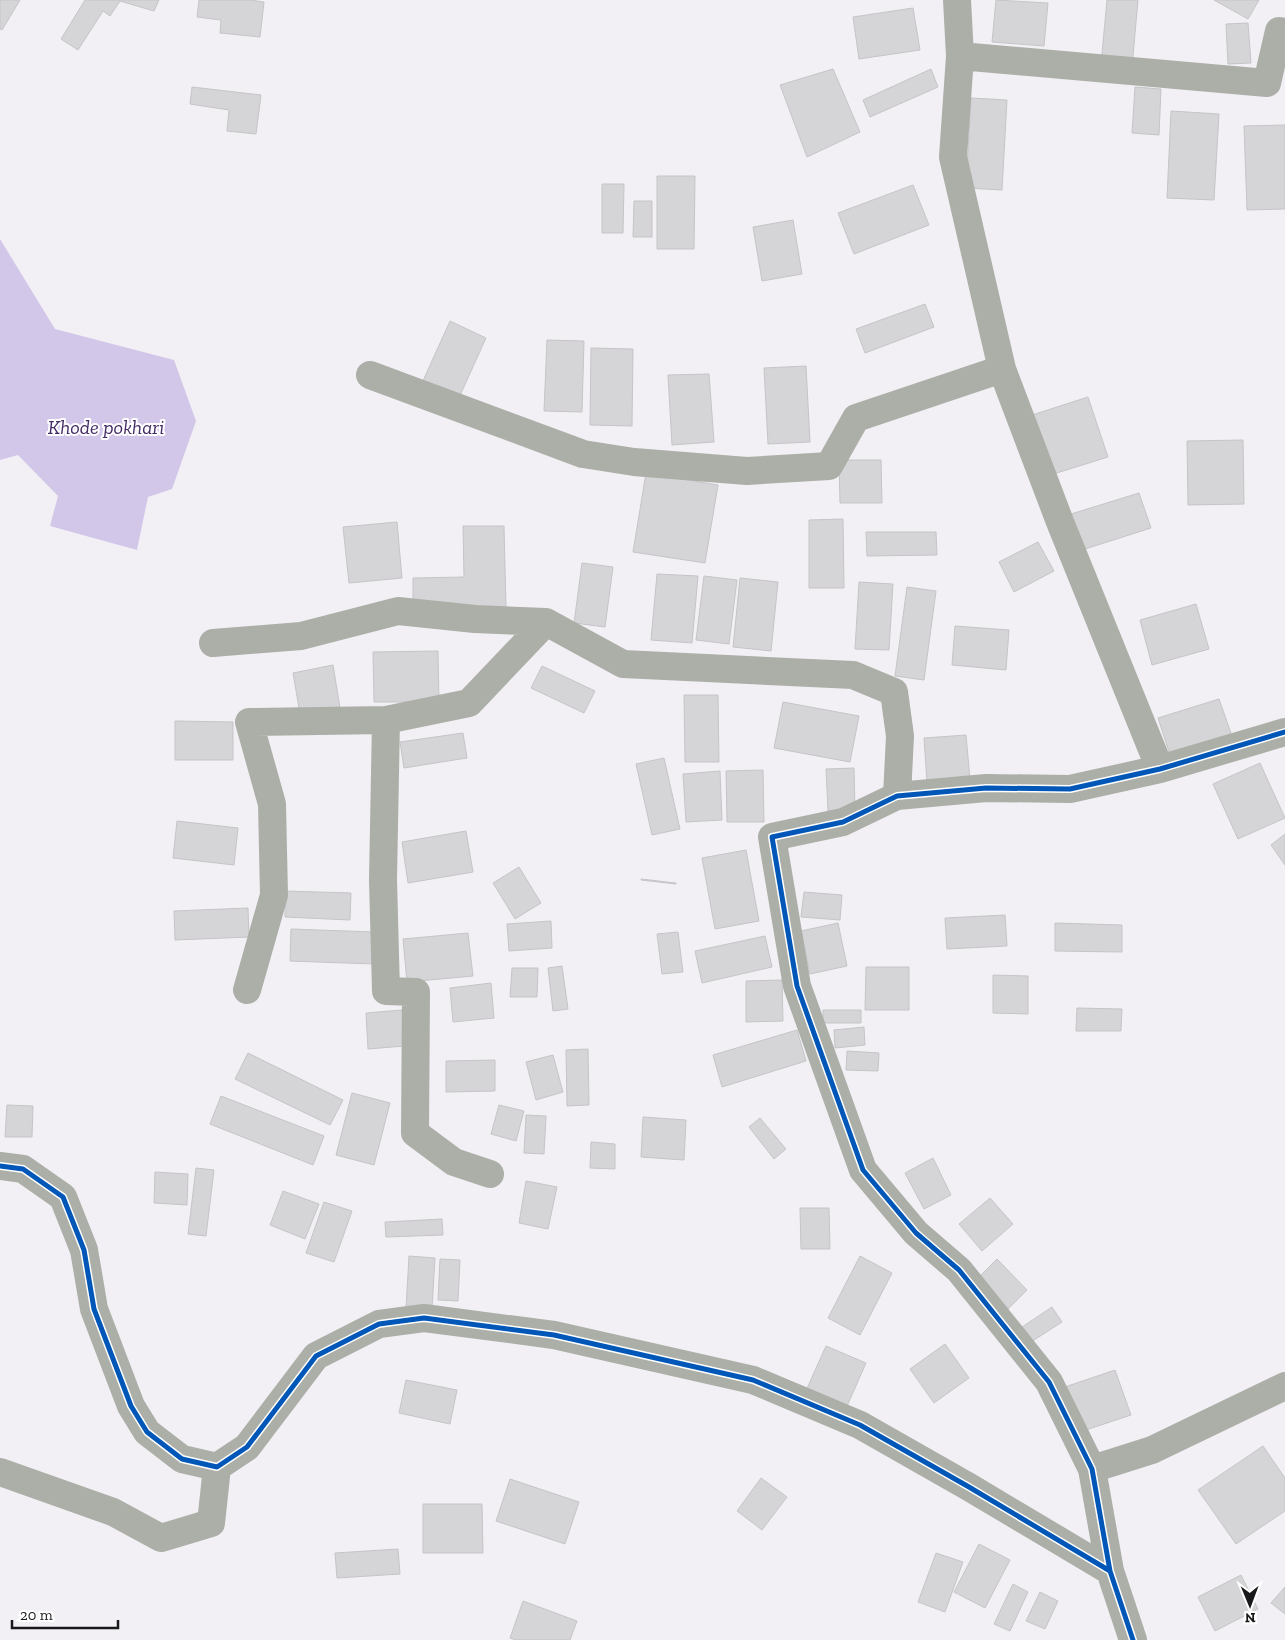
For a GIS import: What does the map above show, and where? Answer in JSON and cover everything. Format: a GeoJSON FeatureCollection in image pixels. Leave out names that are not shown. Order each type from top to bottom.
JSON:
{"type":"FeatureCollection","features":[{"type":"Feature","properties":{"kind":"street"},"geometry":{"type":"LineString","coordinates":[[957,0],[960,56],[953,157],[1002,369],[1060,522],[1160,769]]}},
{"type":"Feature","properties":{"kind":"street"},"geometry":{"type":"LineString","coordinates":[[960,56],[1267,83],[1279,31],[1285,32]]}},
{"type":"Feature","properties":{"kind":"street"},"geometry":{"type":"LineString","coordinates":[[370,375],[583,454],[634,462],[747,471],[829,466],[856,418],[1002,369]]}},
{"type":"Feature","properties":{"kind":"street"},"geometry":{"type":"LineString","coordinates":[[213,643],[301,636],[398,611],[475,619],[546,622],[623,664],[853,675],[894,692],[900,736],[897,796]]}},
{"type":"Feature","properties":{"kind":"street"},"geometry":{"type":"LineString","coordinates":[[247,990],[274,894],[272,804],[249,722],[386,720],[469,703],[546,622]]}},
{"type":"Feature","properties":{"kind":"street"},"geometry":{"type":"LineString","coordinates":[[386,720],[383,880],[386,991],[416,992],[415,1133],[454,1162],[490,1174]]}},
{"type":"Feature","properties":{"kind":"street"},"geometry":{"type":"LineString","coordinates":[[1133,1640],[1110,1571],[1092,1469],[1049,1382],[958,1270],[916,1233],[863,1170],[797,986],[772,838],[843,822],[897,796],[986,788],[1070,789],[1160,769],[1285,732]]}},
{"type":"Feature","properties":{"kind":"street"},"geometry":{"type":"LineString","coordinates":[[0,1166],[23,1169],[63,1197],[84,1250],[94,1308],[131,1406],[147,1432],[182,1459],[217,1467],[247,1447],[316,1356],[379,1324],[424,1318],[554,1335],[753,1380],[860,1425],[1110,1571]]}},
{"type":"Feature","properties":{"kind":"street"},"geometry":{"type":"LineString","coordinates":[[1092,1469],[1152,1450],[1285,1386]]}},
{"type":"Feature","properties":{"kind":"street"},"geometry":{"type":"LineString","coordinates":[[0,1472],[113,1512],[161,1538],[211,1523],[217,1467]]}},
{"type":"Feature","properties":{"kind":"water","name":"Khode pokhari"},"geometry":{"type":"Polygon","coordinates":[[[0,239],[55,329],[174,360],[196,421],[172,489],[148,497],[137,550],[50,526],[58,496],[18,455],[0,460],[0,239]]]}},
{"type":"Feature","properties":{"kind":"building"},"geometry":{"type":"Polygon","coordinates":[[[0,0],[20,0],[2,30],[0,29],[0,0]]]}},
{"type":"Feature","properties":{"kind":"building"},"geometry":{"type":"Polygon","coordinates":[[[85,0],[159,0],[154,11],[120,1],[110,16],[103,11],[78,50],[61,39],[85,0]]]}},
{"type":"Feature","properties":{"kind":"building"},"geometry":{"type":"Polygon","coordinates":[[[199,0],[250,0],[264,2],[260,37],[220,33],[221,20],[197,17],[199,0]]]}},
{"type":"Feature","properties":{"kind":"building"},"geometry":{"type":"Polygon","coordinates":[[[996,0],[1048,3],[1044,46],[992,42],[996,0]]]}},
{"type":"Feature","properties":{"kind":"building"},"geometry":{"type":"Polygon","coordinates":[[[1107,0],[1138,0],[1132,67],[1101,64],[1107,0]]]}},
{"type":"Feature","properties":{"kind":"building"},"geometry":{"type":"Polygon","coordinates":[[[1214,0],[1259,0],[1248,19],[1214,0]]]}},
{"type":"Feature","properties":{"kind":"building"},"geometry":{"type":"Polygon","coordinates":[[[913,8],[920,50],[859,59],[853,17],[913,8]]]}},
{"type":"Feature","properties":{"kind":"building"},"geometry":{"type":"Polygon","coordinates":[[[1248,23],[1251,63],[1228,64],[1226,24],[1248,23]]]}},
{"type":"Feature","properties":{"kind":"building"},"geometry":{"type":"Polygon","coordinates":[[[833,69],[860,132],[807,157],[780,85],[833,69]]]}},
{"type":"Feature","properties":{"kind":"building"},"geometry":{"type":"Polygon","coordinates":[[[931,69],[938,87],[870,117],[863,100],[931,69]]]}},
{"type":"Feature","properties":{"kind":"building"},"geometry":{"type":"Polygon","coordinates":[[[192,87],[261,95],[256,134],[227,131],[229,110],[190,104],[192,87]]]}},
{"type":"Feature","properties":{"kind":"building"},"geometry":{"type":"Polygon","coordinates":[[[1135,87],[1161,89],[1159,135],[1132,133],[1135,87]]]}},
{"type":"Feature","properties":{"kind":"building"},"geometry":{"type":"Polygon","coordinates":[[[971,98],[1007,100],[1002,190],[966,188],[971,98]]]}},
{"type":"Feature","properties":{"kind":"building"},"geometry":{"type":"Polygon","coordinates":[[[1171,111],[1219,114],[1214,200],[1167,198],[1171,111]]]}},
{"type":"Feature","properties":{"kind":"building"},"geometry":{"type":"Polygon","coordinates":[[[1285,125],[1285,209],[1247,210],[1244,126],[1285,125]]]}},
{"type":"Feature","properties":{"kind":"building"},"geometry":{"type":"Polygon","coordinates":[[[657,176],[695,176],[694,249],[657,249],[657,176]]]}},
{"type":"Feature","properties":{"kind":"building"},"geometry":{"type":"Polygon","coordinates":[[[602,184],[624,184],[623,233],[602,233],[602,184]]]}},
{"type":"Feature","properties":{"kind":"building"},"geometry":{"type":"Polygon","coordinates":[[[913,185],[929,225],[854,254],[838,213],[913,185]]]}},
{"type":"Feature","properties":{"kind":"building"},"geometry":{"type":"Polygon","coordinates":[[[634,201],[652,201],[652,237],[633,237],[634,201]]]}},
{"type":"Feature","properties":{"kind":"building"},"geometry":{"type":"Polygon","coordinates":[[[793,220],[802,274],[762,281],[753,227],[793,220]]]}},
{"type":"Feature","properties":{"kind":"building"},"geometry":{"type":"Polygon","coordinates":[[[925,304],[934,327],[865,353],[856,329],[925,304]]]}},
{"type":"Feature","properties":{"kind":"building"},"geometry":{"type":"Polygon","coordinates":[[[450,321],[486,338],[458,400],[422,383],[450,321]]]}},
{"type":"Feature","properties":{"kind":"building"},"geometry":{"type":"Polygon","coordinates":[[[547,340],[584,341],[582,412],[544,411],[547,340]]]}},
{"type":"Feature","properties":{"kind":"building"},"geometry":{"type":"Polygon","coordinates":[[[591,348],[633,349],[632,426],[590,425],[591,348]]]}},
{"type":"Feature","properties":{"kind":"building"},"geometry":{"type":"Polygon","coordinates":[[[806,366],[810,442],[768,444],[764,368],[806,366]]]}},
{"type":"Feature","properties":{"kind":"building"},"geometry":{"type":"Polygon","coordinates":[[[709,374],[714,442],[672,445],[668,375],[709,374]]]}},
{"type":"Feature","properties":{"kind":"building"},"geometry":{"type":"Polygon","coordinates":[[[1088,397],[1108,457],[1047,476],[1029,416],[1088,397]]]}},
{"type":"Feature","properties":{"kind":"building"},"geometry":{"type":"Polygon","coordinates":[[[1243,440],[1244,504],[1188,505],[1187,441],[1243,440]]]}},
{"type":"Feature","properties":{"kind":"building"},"geometry":{"type":"Polygon","coordinates":[[[839,460],[881,460],[882,503],[840,503],[839,460]]]}},
{"type":"Feature","properties":{"kind":"building"},"geometry":{"type":"Polygon","coordinates":[[[646,473],[718,485],[705,563],[633,552],[646,473]]]}},
{"type":"Feature","properties":{"kind":"building"},"geometry":{"type":"Polygon","coordinates":[[[1139,493],[1151,528],[1082,550],[1071,514],[1139,493]]]}},
{"type":"Feature","properties":{"kind":"building"},"geometry":{"type":"Polygon","coordinates":[[[843,519],[844,588],[809,588],[809,520],[843,519]]]}},
{"type":"Feature","properties":{"kind":"building"},"geometry":{"type":"Polygon","coordinates":[[[397,522],[402,578],[349,583],[343,527],[397,522]]]}},
{"type":"Feature","properties":{"kind":"building"},"geometry":{"type":"Polygon","coordinates":[[[463,526],[504,526],[506,609],[413,611],[413,578],[464,577],[463,526]]]}},
{"type":"Feature","properties":{"kind":"building"},"geometry":{"type":"Polygon","coordinates":[[[866,532],[936,532],[937,555],[867,556],[866,532]]]}},
{"type":"Feature","properties":{"kind":"building"},"geometry":{"type":"Polygon","coordinates":[[[1038,542],[1054,571],[1014,592],[999,562],[1038,542]]]}},
{"type":"Feature","properties":{"kind":"building"},"geometry":{"type":"Polygon","coordinates":[[[582,563],[613,567],[605,627],[574,623],[582,563]]]}},
{"type":"Feature","properties":{"kind":"building"},"geometry":{"type":"Polygon","coordinates":[[[657,574],[698,576],[692,643],[651,640],[657,574]]]}},
{"type":"Feature","properties":{"kind":"building"},"geometry":{"type":"Polygon","coordinates":[[[704,576],[737,580],[729,644],[696,640],[704,576]]]}},
{"type":"Feature","properties":{"kind":"building"},"geometry":{"type":"Polygon","coordinates":[[[740,578],[778,582],[771,651],[733,647],[740,578]]]}},
{"type":"Feature","properties":{"kind":"building"},"geometry":{"type":"Polygon","coordinates":[[[859,582],[893,584],[889,650],[855,649],[859,582]]]}},
{"type":"Feature","properties":{"kind":"building"},"geometry":{"type":"Polygon","coordinates":[[[907,587],[936,591],[924,680],[895,676],[907,587]]]}},
{"type":"Feature","properties":{"kind":"building"},"geometry":{"type":"Polygon","coordinates":[[[1196,604],[1209,649],[1152,665],[1140,620],[1196,604]]]}},
{"type":"Feature","properties":{"kind":"building"},"geometry":{"type":"Polygon","coordinates":[[[955,626],[1009,630],[1006,670],[952,665],[955,626]]]}},
{"type":"Feature","properties":{"kind":"building"},"geometry":{"type":"Polygon","coordinates":[[[438,651],[439,702],[374,702],[373,652],[438,651]]]}},
{"type":"Feature","properties":{"kind":"building"},"geometry":{"type":"Polygon","coordinates":[[[333,665],[340,708],[300,714],[293,673],[333,665]]]}},
{"type":"Feature","properties":{"kind":"building"},"geometry":{"type":"Polygon","coordinates":[[[542,666],[595,691],[584,713],[531,688],[542,666]]]}},
{"type":"Feature","properties":{"kind":"building"},"geometry":{"type":"Polygon","coordinates":[[[684,695],[718,695],[719,762],[685,762],[684,695]]]}},
{"type":"Feature","properties":{"kind":"building"},"geometry":{"type":"Polygon","coordinates":[[[1219,699],[1232,736],[1170,755],[1158,718],[1219,699]]]}},
{"type":"Feature","properties":{"kind":"building"},"geometry":{"type":"Polygon","coordinates":[[[783,702],[859,716],[850,762],[774,748],[783,702]]]}},
{"type":"Feature","properties":{"kind":"building"},"geometry":{"type":"Polygon","coordinates":[[[175,721],[233,722],[233,760],[175,760],[175,721]]]}},
{"type":"Feature","properties":{"kind":"building"},"geometry":{"type":"Polygon","coordinates":[[[463,733],[467,758],[404,768],[400,742],[463,733]]]}},
{"type":"Feature","properties":{"kind":"building"},"geometry":{"type":"Polygon","coordinates":[[[966,735],[970,779],[927,782],[924,738],[966,735]]]}},
{"type":"Feature","properties":{"kind":"building"},"geometry":{"type":"Polygon","coordinates":[[[664,758],[680,829],[652,835],[636,764],[664,758]]]}},
{"type":"Feature","properties":{"kind":"building"},"geometry":{"type":"Polygon","coordinates":[[[1260,763],[1285,818],[1238,839],[1213,784],[1260,763]]]}},
{"type":"Feature","properties":{"kind":"building"},"geometry":{"type":"Polygon","coordinates":[[[854,768],[855,810],[828,811],[826,769],[854,768]]]}},
{"type":"Feature","properties":{"kind":"building"},"geometry":{"type":"Polygon","coordinates":[[[763,770],[764,822],[727,822],[726,771],[763,770]]]}},
{"type":"Feature","properties":{"kind":"building"},"geometry":{"type":"Polygon","coordinates":[[[720,771],[722,820],[686,822],[683,774],[720,771]]]}},
{"type":"Feature","properties":{"kind":"building"},"geometry":{"type":"Polygon","coordinates":[[[177,821],[238,828],[234,865],[173,858],[177,821]]]}},
{"type":"Feature","properties":{"kind":"building"},"geometry":{"type":"Polygon","coordinates":[[[466,831],[473,872],[408,883],[402,842],[466,831]]]}},
{"type":"Feature","properties":{"kind":"building"},"geometry":{"type":"Polygon","coordinates":[[[1285,834],[1285,865],[1271,845],[1285,834]]]}},
{"type":"Feature","properties":{"kind":"building"},"geometry":{"type":"Polygon","coordinates":[[[746,850],[759,921],[715,929],[702,858],[746,850]]]}},
{"type":"Feature","properties":{"kind":"building"},"geometry":{"type":"Polygon","coordinates":[[[519,867],[541,903],[515,919],[493,883],[519,867]]]}},
{"type":"Feature","properties":{"kind":"building"},"geometry":{"type":"Polygon","coordinates":[[[641,880],[676,883],[676,884],[641,880]]]}},
{"type":"Feature","properties":{"kind":"building"},"geometry":{"type":"Polygon","coordinates":[[[285,891],[351,893],[350,920],[285,917],[285,891]]]}},
{"type":"Feature","properties":{"kind":"building"},"geometry":{"type":"Polygon","coordinates":[[[804,892],[842,895],[840,920],[801,917],[804,892]]]}},
{"type":"Feature","properties":{"kind":"building"},"geometry":{"type":"Polygon","coordinates":[[[248,908],[249,937],[175,940],[174,911],[248,908]]]}},
{"type":"Feature","properties":{"kind":"building"},"geometry":{"type":"Polygon","coordinates":[[[1005,915],[1007,946],[947,949],[945,918],[1005,915]]]}},
{"type":"Feature","properties":{"kind":"building"},"geometry":{"type":"Polygon","coordinates":[[[551,921],[552,948],[509,951],[507,924],[551,921]]]}},
{"type":"Feature","properties":{"kind":"building"},"geometry":{"type":"Polygon","coordinates":[[[838,923],[847,966],[810,974],[801,931],[838,923]]]}},
{"type":"Feature","properties":{"kind":"building"},"geometry":{"type":"Polygon","coordinates":[[[1055,923],[1122,925],[1122,952],[1055,951],[1055,923]]]}},
{"type":"Feature","properties":{"kind":"building"},"geometry":{"type":"Polygon","coordinates":[[[291,929],[375,932],[374,964],[290,961],[291,929]]]}},
{"type":"Feature","properties":{"kind":"building"},"geometry":{"type":"Polygon","coordinates":[[[678,932],[683,972],[662,974],[657,934],[678,932]]]}},
{"type":"Feature","properties":{"kind":"building"},"geometry":{"type":"Polygon","coordinates":[[[468,933],[473,976],[407,982],[403,939],[468,933]]]}},
{"type":"Feature","properties":{"kind":"building"},"geometry":{"type":"Polygon","coordinates":[[[765,936],[772,967],[702,983],[695,951],[765,936]]]}},
{"type":"Feature","properties":{"kind":"building"},"geometry":{"type":"Polygon","coordinates":[[[562,966],[568,1009],[553,1011],[548,968],[562,966]]]}},
{"type":"Feature","properties":{"kind":"building"},"geometry":{"type":"Polygon","coordinates":[[[866,967],[909,967],[909,1010],[865,1010],[866,967]]]}},
{"type":"Feature","properties":{"kind":"building"},"geometry":{"type":"Polygon","coordinates":[[[512,968],[538,968],[537,997],[510,997],[512,968]]]}},
{"type":"Feature","properties":{"kind":"building"},"geometry":{"type":"Polygon","coordinates":[[[993,975],[1028,976],[1028,1014],[993,1013],[993,975]]]}},
{"type":"Feature","properties":{"kind":"building"},"geometry":{"type":"Polygon","coordinates":[[[782,980],[783,1021],[746,1022],[746,981],[782,980]]]}},
{"type":"Feature","properties":{"kind":"building"},"geometry":{"type":"Polygon","coordinates":[[[491,983],[494,1018],[453,1022],[450,988],[491,983]]]}},
{"type":"Feature","properties":{"kind":"building"},"geometry":{"type":"Polygon","coordinates":[[[1077,1008],[1122,1009],[1121,1031],[1076,1031],[1077,1008]]]}},
{"type":"Feature","properties":{"kind":"building"},"geometry":{"type":"Polygon","coordinates":[[[402,1010],[405,1046],[368,1049],[366,1013],[402,1010]]]}},
{"type":"Feature","properties":{"kind":"building"},"geometry":{"type":"Polygon","coordinates":[[[823,1010],[861,1010],[861,1023],[823,1023],[823,1010]]]}},
{"type":"Feature","properties":{"kind":"building"},"geometry":{"type":"Polygon","coordinates":[[[864,1027],[865,1045],[835,1048],[834,1030],[864,1027]]]}},
{"type":"Feature","properties":{"kind":"building"},"geometry":{"type":"Polygon","coordinates":[[[797,1030],[806,1061],[722,1087],[713,1055],[797,1030]]]}},
{"type":"Feature","properties":{"kind":"building"},"geometry":{"type":"Polygon","coordinates":[[[588,1049],[589,1105],[567,1106],[566,1050],[588,1049]]]}},
{"type":"Feature","properties":{"kind":"building"},"geometry":{"type":"Polygon","coordinates":[[[847,1051],[879,1053],[878,1071],[846,1070],[847,1051]]]}},
{"type":"Feature","properties":{"kind":"building"},"geometry":{"type":"Polygon","coordinates":[[[248,1053],[343,1100],[330,1125],[235,1079],[248,1053]]]}},
{"type":"Feature","properties":{"kind":"building"},"geometry":{"type":"Polygon","coordinates":[[[553,1055],[563,1092],[536,1100],[526,1062],[553,1055]]]}},
{"type":"Feature","properties":{"kind":"building"},"geometry":{"type":"Polygon","coordinates":[[[495,1060],[495,1091],[446,1092],[446,1061],[495,1060]]]}},
{"type":"Feature","properties":{"kind":"building"},"geometry":{"type":"Polygon","coordinates":[[[352,1093],[390,1103],[374,1165],[336,1155],[352,1093]]]}},
{"type":"Feature","properties":{"kind":"building"},"geometry":{"type":"Polygon","coordinates":[[[221,1096],[324,1136],[313,1165],[210,1124],[221,1096]]]}},
{"type":"Feature","properties":{"kind":"building"},"geometry":{"type":"Polygon","coordinates":[[[7,1105],[33,1106],[32,1137],[5,1137],[7,1105]]]}},
{"type":"Feature","properties":{"kind":"building"},"geometry":{"type":"Polygon","coordinates":[[[499,1105],[524,1111],[516,1141],[491,1134],[499,1105]]]}},
{"type":"Feature","properties":{"kind":"building"},"geometry":{"type":"Polygon","coordinates":[[[526,1115],[546,1116],[544,1154],[524,1153],[526,1115]]]}},
{"type":"Feature","properties":{"kind":"building"},"geometry":{"type":"Polygon","coordinates":[[[643,1117],[686,1120],[684,1160],[641,1157],[643,1117]]]}},
{"type":"Feature","properties":{"kind":"building"},"geometry":{"type":"Polygon","coordinates":[[[760,1118],[786,1149],[774,1159],[749,1127],[760,1118]]]}},
{"type":"Feature","properties":{"kind":"building"},"geometry":{"type":"Polygon","coordinates":[[[591,1142],[615,1144],[615,1169],[590,1168],[591,1142]]]}},
{"type":"Feature","properties":{"kind":"building"},"geometry":{"type":"Polygon","coordinates":[[[933,1158],[951,1195],[924,1209],[905,1173],[933,1158]]]}},
{"type":"Feature","properties":{"kind":"building"},"geometry":{"type":"Polygon","coordinates":[[[196,1168],[214,1170],[206,1236],[188,1234],[196,1168]]]}},
{"type":"Feature","properties":{"kind":"building"},"geometry":{"type":"Polygon","coordinates":[[[155,1172],[188,1174],[187,1205],[154,1203],[155,1172]]]}},
{"type":"Feature","properties":{"kind":"building"},"geometry":{"type":"Polygon","coordinates":[[[526,1181],[557,1187],[548,1229],[519,1223],[526,1181]]]}},
{"type":"Feature","properties":{"kind":"building"},"geometry":{"type":"Polygon","coordinates":[[[283,1191],[319,1204],[305,1239],[270,1225],[283,1191]]]}},
{"type":"Feature","properties":{"kind":"building"},"geometry":{"type":"Polygon","coordinates":[[[990,1198],[1013,1224],[982,1251],[959,1224],[990,1198]]]}},
{"type":"Feature","properties":{"kind":"building"},"geometry":{"type":"Polygon","coordinates":[[[324,1202],[352,1211],[334,1262],[306,1253],[324,1202]]]}},
{"type":"Feature","properties":{"kind":"building"},"geometry":{"type":"Polygon","coordinates":[[[800,1208],[829,1208],[830,1249],[801,1249],[800,1208]]]}},
{"type":"Feature","properties":{"kind":"building"},"geometry":{"type":"Polygon","coordinates":[[[442,1219],[443,1235],[386,1237],[385,1222],[442,1219]]]}},
{"type":"Feature","properties":{"kind":"building"},"geometry":{"type":"Polygon","coordinates":[[[409,1256],[435,1258],[432,1309],[406,1308],[409,1256]]]}},
{"type":"Feature","properties":{"kind":"building"},"geometry":{"type":"Polygon","coordinates":[[[860,1256],[892,1273],[860,1335],[828,1318],[860,1256]]]}},
{"type":"Feature","properties":{"kind":"building"},"geometry":{"type":"Polygon","coordinates":[[[440,1259],[460,1260],[458,1301],[438,1300],[440,1259]]]}},
{"type":"Feature","properties":{"kind":"building"},"geometry":{"type":"Polygon","coordinates":[[[997,1259],[1027,1290],[1003,1314],[973,1283],[997,1259]]]}},
{"type":"Feature","properties":{"kind":"building"},"geometry":{"type":"Polygon","coordinates":[[[1052,1307],[1062,1322],[1031,1342],[1022,1327],[1052,1307]]]}},
{"type":"Feature","properties":{"kind":"building"},"geometry":{"type":"Polygon","coordinates":[[[945,1344],[969,1378],[934,1403],[910,1369],[945,1344]]]}},
{"type":"Feature","properties":{"kind":"building"},"geometry":{"type":"Polygon","coordinates":[[[826,1346],[866,1363],[844,1413],[804,1395],[826,1346]]]}},
{"type":"Feature","properties":{"kind":"building"},"geometry":{"type":"Polygon","coordinates":[[[1115,1370],[1131,1415],[1077,1433],[1062,1388],[1115,1370]]]}},
{"type":"Feature","properties":{"kind":"building"},"geometry":{"type":"Polygon","coordinates":[[[406,1380],[457,1390],[450,1424],[399,1413],[406,1380]]]}},
{"type":"Feature","properties":{"kind":"building"},"geometry":{"type":"Polygon","coordinates":[[[1263,1446],[1285,1478],[1285,1511],[1236,1544],[1198,1490],[1263,1446]]]}},
{"type":"Feature","properties":{"kind":"building"},"geometry":{"type":"Polygon","coordinates":[[[761,1478],[787,1497],[762,1530],[737,1511],[761,1478]]]}},
{"type":"Feature","properties":{"kind":"building"},"geometry":{"type":"Polygon","coordinates":[[[510,1479],[579,1502],[565,1544],[496,1521],[510,1479]]]}},
{"type":"Feature","properties":{"kind":"building"},"geometry":{"type":"Polygon","coordinates":[[[423,1504],[482,1504],[483,1553],[423,1553],[423,1504]]]}},
{"type":"Feature","properties":{"kind":"building"},"geometry":{"type":"Polygon","coordinates":[[[979,1544],[1010,1560],[985,1608],[954,1592],[979,1544]]]}},
{"type":"Feature","properties":{"kind":"building"},"geometry":{"type":"Polygon","coordinates":[[[398,1549],[400,1574],[337,1578],[335,1553],[398,1549]]]}},
{"type":"Feature","properties":{"kind":"building"},"geometry":{"type":"Polygon","coordinates":[[[936,1553],[963,1562],[945,1612],[918,1602],[936,1553]]]}},
{"type":"Feature","properties":{"kind":"building"},"geometry":{"type":"Polygon","coordinates":[[[1241,1575],[1258,1609],[1215,1631],[1198,1597],[1241,1575]]]}},
{"type":"Feature","properties":{"kind":"building"},"geometry":{"type":"Polygon","coordinates":[[[1013,1584],[1028,1592],[1010,1631],[994,1624],[1013,1584]]]}},
{"type":"Feature","properties":{"kind":"building"},"geometry":{"type":"Polygon","coordinates":[[[1285,1587],[1285,1614],[1271,1603],[1285,1587]]]}},
{"type":"Feature","properties":{"kind":"building"},"geometry":{"type":"Polygon","coordinates":[[[1040,1592],[1058,1601],[1045,1629],[1026,1621],[1040,1592]]]}},
{"type":"Feature","properties":{"kind":"building"},"geometry":{"type":"Polygon","coordinates":[[[523,1601],[577,1621],[570,1640],[516,1640],[510,1638],[523,1601]]]}},
{"type":"Feature","properties":{"kind":"cycle path"},"geometry":{"type":"LineString","coordinates":[[1133,1640],[1110,1571],[1092,1469],[1049,1382],[959,1270],[916,1233],[863,1170],[797,986],[772,837],[843,822],[897,796],[986,788],[1070,789],[1160,769],[1285,732]]}},
{"type":"Feature","properties":{"kind":"cycle path"},"geometry":{"type":"LineString","coordinates":[[0,1166],[23,1169],[63,1197],[84,1250],[94,1309],[131,1406],[147,1432],[182,1459],[217,1467],[247,1447],[316,1356],[379,1324],[424,1318],[554,1335],[753,1380],[860,1425],[1110,1571]]}}]}
